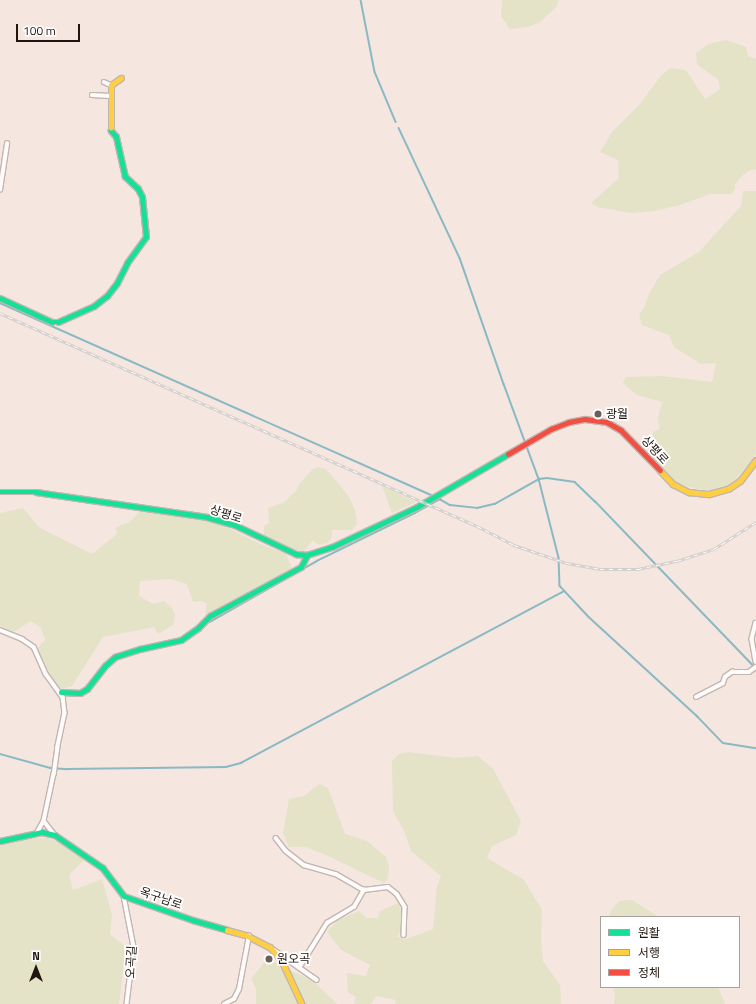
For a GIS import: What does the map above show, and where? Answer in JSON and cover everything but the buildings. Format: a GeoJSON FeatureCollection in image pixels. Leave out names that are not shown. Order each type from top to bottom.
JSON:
{"type":"FeatureCollection","features":[{"type":"Feature","properties":{"kind":"street"},"geometry":{"type":"LineString","coordinates":[[0,298],[52,322],[58,322],[94,306],[108,296],[117,283],[126,263],[146,237],[142,197],[138,189],[125,177],[116,137],[112,131],[112,103],[110,96],[111,85],[121,78]]}},
{"type":"Feature","properties":{"kind":"street"},"geometry":{"type":"LineString","coordinates":[[104,82],[111,85]]}},
{"type":"Feature","properties":{"kind":"street"},"geometry":{"type":"LineString","coordinates":[[92,95],[110,96]]}},
{"type":"Feature","properties":{"kind":"street"},"geometry":{"type":"LineString","coordinates":[[0,190],[8,144]]}},
{"type":"Feature","properties":{"kind":"street","name":"상평로"},"geometry":{"type":"LineString","coordinates":[[0,492],[36,492],[208,517],[235,525],[296,554],[307,556],[332,547],[442,494],[530,441],[569,422],[585,419],[607,422],[621,430],[632,440],[658,470],[674,484],[689,492],[709,494],[728,489],[740,481],[756,460]]}},
{"type":"Feature","properties":{"kind":"street"},"geometry":{"type":"LineString","coordinates":[[61,692],[80,693],[87,689],[105,666],[115,657],[140,649],[181,640],[198,628],[210,616],[301,567],[307,556]]}},
{"type":"Feature","properties":{"kind":"street"},"geometry":{"type":"LineString","coordinates":[[756,624],[753,629],[752,639],[756,662]]}},
{"type":"Feature","properties":{"kind":"street"},"geometry":{"type":"LineString","coordinates":[[0,630],[22,639],[34,647],[46,674],[53,685],[61,692],[65,705]]}},
{"type":"Feature","properties":{"kind":"street"},"geometry":{"type":"LineString","coordinates":[[696,697],[723,683],[725,677],[732,672],[749,672],[755,668]]}},
{"type":"Feature","properties":{"kind":"street"},"geometry":{"type":"LineString","coordinates":[[38,832],[44,821],[55,766],[66,696],[72,693]]}},
{"type":"Feature","properties":{"kind":"street"},"geometry":{"type":"LineString","coordinates":[[44,821],[55,836]]}},
{"type":"Feature","properties":{"kind":"street","name":"옥구남로"},"geometry":{"type":"LineString","coordinates":[[0,841],[38,832],[55,836],[103,868],[124,896],[193,920],[249,936],[270,947],[282,961],[302,1004]]}},
{"type":"Feature","properties":{"kind":"street"},"geometry":{"type":"LineString","coordinates":[[276,838],[286,851],[304,865],[336,874],[364,890],[388,887],[397,894],[405,907],[404,935]]}},
{"type":"Feature","properties":{"kind":"street"},"geometry":{"type":"LineString","coordinates":[[299,968],[327,923],[354,907],[364,890]]}},
{"type":"Feature","properties":{"kind":"street","name":"오곡길"},"geometry":{"type":"LineString","coordinates":[[124,896],[134,947],[127,1004]]}},
{"type":"Feature","properties":{"kind":"street"},"geometry":{"type":"LineString","coordinates":[[224,1004],[234,999],[239,988],[249,936]]}},
{"type":"Feature","properties":{"kind":"street"},"geometry":{"type":"LineString","coordinates":[[270,947],[317,980]]}},
{"type":"Feature","properties":{"kind":"shaded area"},"geometry":{"type":"Polygon","coordinates":[[[502,0],[559,0],[556,7],[540,22],[528,27],[510,29],[501,16],[502,0]]]}},
{"type":"Feature","properties":{"kind":"shaded area"},"geometry":{"type":"Polygon","coordinates":[[[726,40],[746,47],[748,56],[756,59],[756,169],[748,171],[742,176],[735,184],[735,189],[731,194],[710,194],[680,205],[654,211],[632,213],[597,207],[591,203],[619,178],[618,160],[600,152],[612,132],[639,105],[660,77],[670,68],[686,70],[705,99],[720,89],[718,79],[697,64],[696,53],[709,44],[726,40]]]}},
{"type":"Feature","properties":{"kind":"shaded area"},"geometry":{"type":"Polygon","coordinates":[[[743,191],[756,191],[756,454],[737,478],[727,486],[709,491],[689,487],[676,482],[652,456],[653,432],[660,429],[658,418],[662,402],[637,395],[623,383],[626,377],[662,376],[712,382],[716,363],[701,364],[674,347],[669,335],[642,325],[639,314],[644,308],[649,294],[660,275],[699,252],[741,206],[743,191]]]}},
{"type":"Feature","properties":{"kind":"shaded area"},"geometry":{"type":"Polygon","coordinates":[[[318,467],[326,469],[349,497],[355,510],[357,524],[352,530],[332,530],[332,538],[327,543],[318,545],[313,540],[304,551],[296,550],[264,537],[264,526],[269,523],[268,508],[283,503],[296,491],[299,484],[312,470],[318,467]]]}},
{"type":"Feature","properties":{"kind":"shaded area"},"geometry":{"type":"Polygon","coordinates":[[[382,486],[416,502],[392,513],[382,486]]]}},
{"type":"Feature","properties":{"kind":"shaded area"},"geometry":{"type":"Polygon","coordinates":[[[23,508],[40,528],[92,554],[117,534],[116,527],[130,522],[141,510],[217,522],[262,545],[286,554],[292,568],[205,615],[207,603],[201,601],[193,602],[187,584],[171,579],[140,581],[139,596],[153,604],[164,601],[172,608],[175,615],[173,625],[158,634],[154,627],[103,637],[72,686],[63,689],[56,686],[39,655],[37,649],[45,640],[41,628],[31,621],[13,632],[0,626],[0,513],[23,508]]]}},
{"type":"Feature","properties":{"kind":"shaded area"},"geometry":{"type":"Polygon","coordinates":[[[408,752],[456,758],[478,756],[493,769],[521,821],[516,835],[492,846],[487,858],[524,880],[542,910],[541,941],[543,961],[560,985],[561,1004],[395,1004],[396,1000],[376,996],[371,1004],[354,1004],[356,997],[348,992],[347,973],[366,976],[370,965],[341,950],[327,932],[338,920],[359,911],[367,918],[378,918],[380,911],[398,903],[402,911],[403,925],[397,937],[406,939],[433,929],[437,886],[441,876],[411,851],[404,831],[393,811],[392,761],[399,754],[408,752]]]}},
{"type":"Feature","properties":{"kind":"shaded area"},"geometry":{"type":"Polygon","coordinates":[[[319,784],[328,788],[345,834],[367,841],[386,857],[389,868],[388,877],[384,883],[324,854],[305,847],[289,847],[283,833],[289,799],[304,796],[319,784]]]}},
{"type":"Feature","properties":{"kind":"shaded area"},"geometry":{"type":"Polygon","coordinates":[[[47,838],[59,842],[85,859],[69,875],[73,890],[102,879],[112,915],[110,934],[126,947],[119,1004],[0,1004],[0,844],[21,839],[47,838]]]}},
{"type":"Feature","properties":{"kind":"shaded area"},"geometry":{"type":"Polygon","coordinates":[[[632,900],[657,916],[609,916],[619,901],[632,900]]]}},
{"type":"Feature","properties":{"kind":"shaded area"},"geometry":{"type":"Polygon","coordinates":[[[265,961],[284,964],[290,971],[311,979],[337,1004],[256,1004],[256,988],[251,979],[265,961]]]}},
{"type":"Feature","properties":{"kind":"shaded area"},"geometry":{"type":"Polygon","coordinates":[[[613,988],[718,988],[725,1004],[614,1004],[615,995],[613,988]]]}},
{"type":"Feature","properties":{"kind":"waterway"},"geometry":{"type":"LineString","coordinates":[[361,0],[375,72],[396,122]]}},
{"type":"Feature","properties":{"kind":"waterway"},"geometry":{"type":"LineString","coordinates":[[399,128],[460,258],[539,479],[559,558],[560,586],[589,617],[697,716],[723,743],[756,748]]}},
{"type":"Feature","properties":{"kind":"waterway"},"geometry":{"type":"LineString","coordinates":[[0,303],[433,496]]}},
{"type":"Feature","properties":{"kind":"waterway"},"geometry":{"type":"LineString","coordinates":[[436,497],[450,505],[477,508],[495,504],[539,479],[547,478],[575,482],[755,667]]}},
{"type":"Feature","properties":{"kind":"waterway"},"geometry":{"type":"LineString","coordinates":[[210,622],[317,561],[415,513],[440,499]]}},
{"type":"Feature","properties":{"kind":"waterway"},"geometry":{"type":"LineString","coordinates":[[0,754],[51,768],[67,769],[226,767],[241,763],[564,591]]}},
{"type":"Feature","properties":{"kind":"railway"},"geometry":{"type":"LineString","coordinates":[[0,313],[477,526],[514,545],[567,563],[600,569],[638,569],[677,561],[714,549],[756,522]]}},
{"type":"Feature","properties":{"kind":"traffic: fast"},"geometry":{"type":"LineString","coordinates":[[0,298],[52,322],[58,322],[94,306],[107,296],[117,283],[127,263],[146,237],[142,197],[138,189],[125,177],[116,137],[111,131],[111,128]]}},
{"type":"Feature","properties":{"kind":"traffic: fast"},"geometry":{"type":"LineString","coordinates":[[0,492],[36,492],[207,517],[235,525],[296,554],[307,555],[332,547],[417,507],[508,454]]}},
{"type":"Feature","properties":{"kind":"traffic: fast"},"geometry":{"type":"LineString","coordinates":[[61,692],[80,693],[87,689],[105,666],[115,657],[140,649],[181,640],[198,628],[210,616],[301,567],[307,555]]}},
{"type":"Feature","properties":{"kind":"traffic: fast"},"geometry":{"type":"LineString","coordinates":[[0,841],[42,832],[55,835],[103,868],[124,896],[227,930]]}},
{"type":"Feature","properties":{"kind":"traffic: slow"},"geometry":{"type":"LineString","coordinates":[[111,128],[111,85],[121,78]]}},
{"type":"Feature","properties":{"kind":"traffic: slow"},"geometry":{"type":"LineString","coordinates":[[660,470],[673,484],[689,492],[709,494],[728,489],[740,481],[756,460]]}},
{"type":"Feature","properties":{"kind":"traffic: slow"},"geometry":{"type":"LineString","coordinates":[[227,930],[246,935],[270,947],[282,961],[302,1004]]}},
{"type":"Feature","properties":{"kind":"traffic: jam"},"geometry":{"type":"LineString","coordinates":[[508,454],[551,429],[569,422],[585,419],[607,422],[621,430],[660,470]]}},
{"type":"Feature","properties":{"kind":"place","name":"광월"},"geometry":{"type":"Point","coordinates":[598,414]}},
{"type":"Feature","properties":{"kind":"place","name":"원오곡"},"geometry":{"type":"Point","coordinates":[269,959]}}]}
